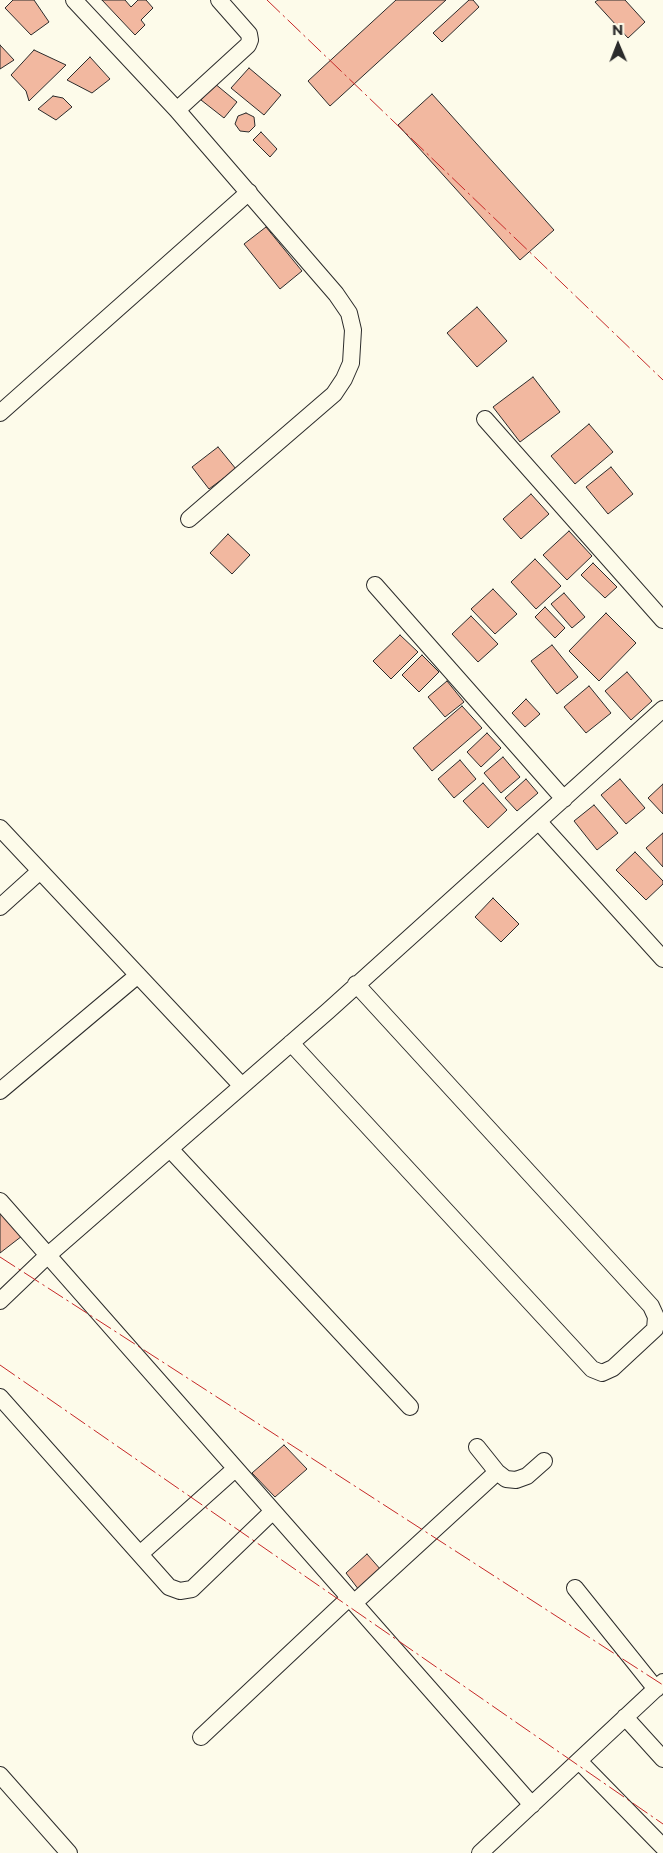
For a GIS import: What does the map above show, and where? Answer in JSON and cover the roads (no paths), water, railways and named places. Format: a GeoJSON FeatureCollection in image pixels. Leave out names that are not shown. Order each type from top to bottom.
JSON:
{"type":"FeatureCollection","features":[{"type":"Feature","properties":{"kind":"street"},"geometry":{"type":"LineString","coordinates":[[74,0],[177,110],[336,294],[348,314],[354,330],[351,363],[344,379],[334,394],[189,519]]}},
{"type":"Feature","properties":{"kind":"street"},"geometry":{"type":"LineString","coordinates":[[177,110],[248,45],[250,40],[249,34],[219,0]]}},
{"type":"Feature","properties":{"kind":"street"},"geometry":{"type":"LineString","coordinates":[[0,413],[249,192]]}},
{"type":"Feature","properties":{"kind":"street"},"geometry":{"type":"LineString","coordinates":[[485,419],[663,620]]}},
{"type":"Feature","properties":{"kind":"street"},"geometry":{"type":"LineString","coordinates":[[375,585],[564,799]]}},
{"type":"Feature","properties":{"kind":"street"},"geometry":{"type":"LineString","coordinates":[[0,1301],[47,1256],[242,1086],[663,709]]}},
{"type":"Feature","properties":{"kind":"street"},"geometry":{"type":"LineString","coordinates":[[539,822],[663,959]]}},
{"type":"Feature","properties":{"kind":"street"},"geometry":{"type":"LineString","coordinates":[[0,828],[242,1086]]}},
{"type":"Feature","properties":{"kind":"street"},"geometry":{"type":"LineString","coordinates":[[0,907],[40,871]]}},
{"type":"Feature","properties":{"kind":"street"},"geometry":{"type":"LineString","coordinates":[[0,1091],[138,975]]}},
{"type":"Feature","properties":{"kind":"street"},"geometry":{"type":"LineString","coordinates":[[290,1043],[592,1369],[602,1373],[613,1368],[655,1329],[656,1317],[651,1306],[356,984]]}},
{"type":"Feature","properties":{"kind":"street"},"geometry":{"type":"LineString","coordinates":[[170,1149],[410,1406]]}},
{"type":"Feature","properties":{"kind":"street"},"geometry":{"type":"LineString","coordinates":[[0,1201],[532,1805]]}},
{"type":"Feature","properties":{"kind":"street"},"geometry":{"type":"LineString","coordinates":[[0,1397],[169,1587],[180,1591],[192,1589],[273,1511]]}},
{"type":"Feature","properties":{"kind":"street"},"geometry":{"type":"LineString","coordinates":[[477,1447],[497,1472],[506,1478],[516,1480],[526,1476],[544,1461]]}},
{"type":"Feature","properties":{"kind":"street"},"geometry":{"type":"LineString","coordinates":[[140,1554],[235,1469]]}},
{"type":"Feature","properties":{"kind":"street"},"geometry":{"type":"LineString","coordinates":[[201,1737],[497,1472]]}},
{"type":"Feature","properties":{"kind":"street"},"geometry":{"type":"LineString","coordinates":[[480,1853],[659,1685],[575,1588]]}},
{"type":"Feature","properties":{"kind":"street"},"geometry":{"type":"LineString","coordinates":[[625,1718],[663,1759]]}},
{"type":"Feature","properties":{"kind":"street"},"geometry":{"type":"LineString","coordinates":[[578,1761],[663,1847]]}},
{"type":"Feature","properties":{"kind":"street"},"geometry":{"type":"LineString","coordinates":[[0,1775],[69,1853]]}}]}
